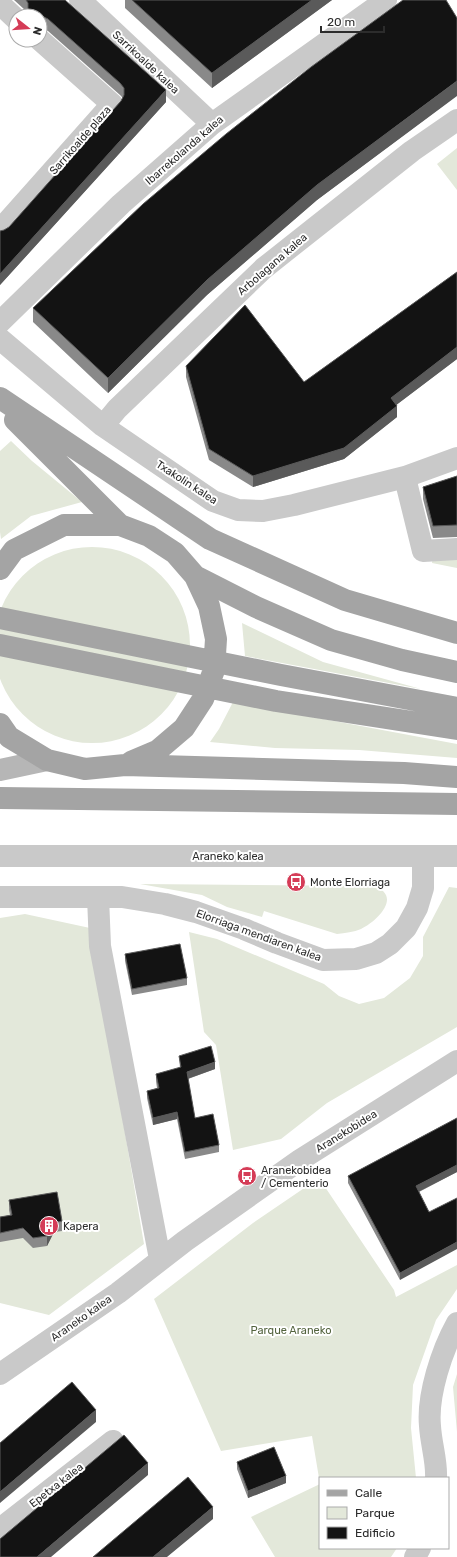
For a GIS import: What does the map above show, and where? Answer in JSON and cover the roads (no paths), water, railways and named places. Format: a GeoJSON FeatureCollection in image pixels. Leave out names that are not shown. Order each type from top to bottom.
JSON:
{"type":"FeatureCollection","features":[{"type":"Feature","properties":{"kind":"main road"},"geometry":{"type":"LineString","coordinates":[[0,398],[210,539],[345,600],[457,633]]}},
{"type":"Feature","properties":{"kind":"main road"},"geometry":{"type":"LineString","coordinates":[[0,405],[120,525]]}},
{"type":"Feature","properties":{"kind":"main road"},"geometry":{"type":"LineString","coordinates":[[0,569],[14,550],[64,525],[120,525],[149,536],[175,553],[195,576],[209,606],[216,639],[214,670],[204,699],[184,728],[157,751],[125,765]]}},
{"type":"Feature","properties":{"kind":"main road"},"geometry":{"type":"LineString","coordinates":[[195,576],[256,607],[331,640],[402,660],[457,672]]}},
{"type":"Feature","properties":{"kind":"main road"},"geometry":{"type":"LineString","coordinates":[[0,618],[281,675],[457,708]]}},
{"type":"Feature","properties":{"kind":"main road"},"geometry":{"type":"LineString","coordinates":[[0,645],[276,701],[457,729]]}},
{"type":"Feature","properties":{"kind":"main road"},"geometry":{"type":"LineString","coordinates":[[0,724],[9,737],[47,760],[85,769],[125,765],[404,773],[457,777]]}},
{"type":"Feature","properties":{"kind":"main road"},"geometry":{"type":"LineString","coordinates":[[0,770],[47,760]]}},
{"type":"Feature","properties":{"kind":"main road"},"geometry":{"type":"LineString","coordinates":[[0,798],[457,804]]}},
{"type":"Feature","properties":{"kind":"street","name":"Sarrikoalde kalea"},"geometry":{"type":"LineString","coordinates":[[80,0],[212,124]]}},
{"type":"Feature","properties":{"kind":"street","name":"Ibarrekolanda kalea"},"geometry":{"type":"LineString","coordinates":[[0,322],[122,204],[212,124],[386,0]]}},
{"type":"Feature","properties":{"kind":"street"},"geometry":{"type":"LineString","coordinates":[[0,4],[8,12]]}},
{"type":"Feature","properties":{"kind":"street","name":"Sarrikoalde plaza"},"geometry":{"type":"LineString","coordinates":[[0,230],[112,104],[48,47]]}},
{"type":"Feature","properties":{"kind":"street","name":"Arbolagana kalea"},"geometry":{"type":"LineString","coordinates":[[103,426],[117,409],[264,268],[412,151],[457,120]]}},
{"type":"Feature","properties":{"kind":"street","name":"Txakolin kalea"},"geometry":{"type":"LineString","coordinates":[[0,339],[103,426],[213,502],[238,510],[263,512],[294,506],[405,476],[457,458]]}},
{"type":"Feature","properties":{"kind":"street"},"geometry":{"type":"LineString","coordinates":[[407,486],[423,551],[457,549]]}},
{"type":"Feature","properties":{"kind":"street","name":"Araneko kalea"},"geometry":{"type":"LineString","coordinates":[[0,856],[457,856]]}},
{"type":"Feature","properties":{"kind":"street","name":"Elorriaga mendiaren kalea"},"geometry":{"type":"LineString","coordinates":[[0,897],[98,896],[129,898],[164,904],[196,912],[244,928],[277,943],[323,960],[356,959],[376,953],[390,944],[406,928],[417,908],[423,888],[423,856]]}},
{"type":"Feature","properties":{"kind":"street"},"geometry":{"type":"LineString","coordinates":[[98,896],[100,946],[160,1259]]}},
{"type":"Feature","properties":{"kind":"street","name":"Aranekobidea"},"geometry":{"type":"LineString","coordinates":[[160,1259],[300,1160],[457,1062]]}},
{"type":"Feature","properties":{"kind":"street","name":"Araneko kalea"},"geometry":{"type":"LineString","coordinates":[[0,1374],[118,1293],[160,1259]]}},
{"type":"Feature","properties":{"kind":"street"},"geometry":{"type":"LineString","coordinates":[[436,1477],[437,1470],[429,1425],[432,1398],[436,1375],[448,1340],[457,1323]]}},
{"type":"Feature","properties":{"kind":"street","name":"Epetxa kalea"},"geometry":{"type":"LineString","coordinates":[[0,1529],[113,1441]]}},
{"type":"Feature","properties":{"kind":"place","name":"Monte Elorriaga"},"geometry":{"type":"Point","coordinates":[296,882]}},
{"type":"Feature","properties":{"kind":"place","name":"Aranekobidea / Cementerio"},"geometry":{"type":"Point","coordinates":[247,1176]}},
{"type":"Feature","properties":{"kind":"place","name":"Kapera"},"geometry":{"type":"Point","coordinates":[49,1226]}},
{"type":"Feature","properties":{"kind":"park label","name":"Parque Araneko"},"geometry":{"type":"Point","coordinates":[291,1330]}}]}
